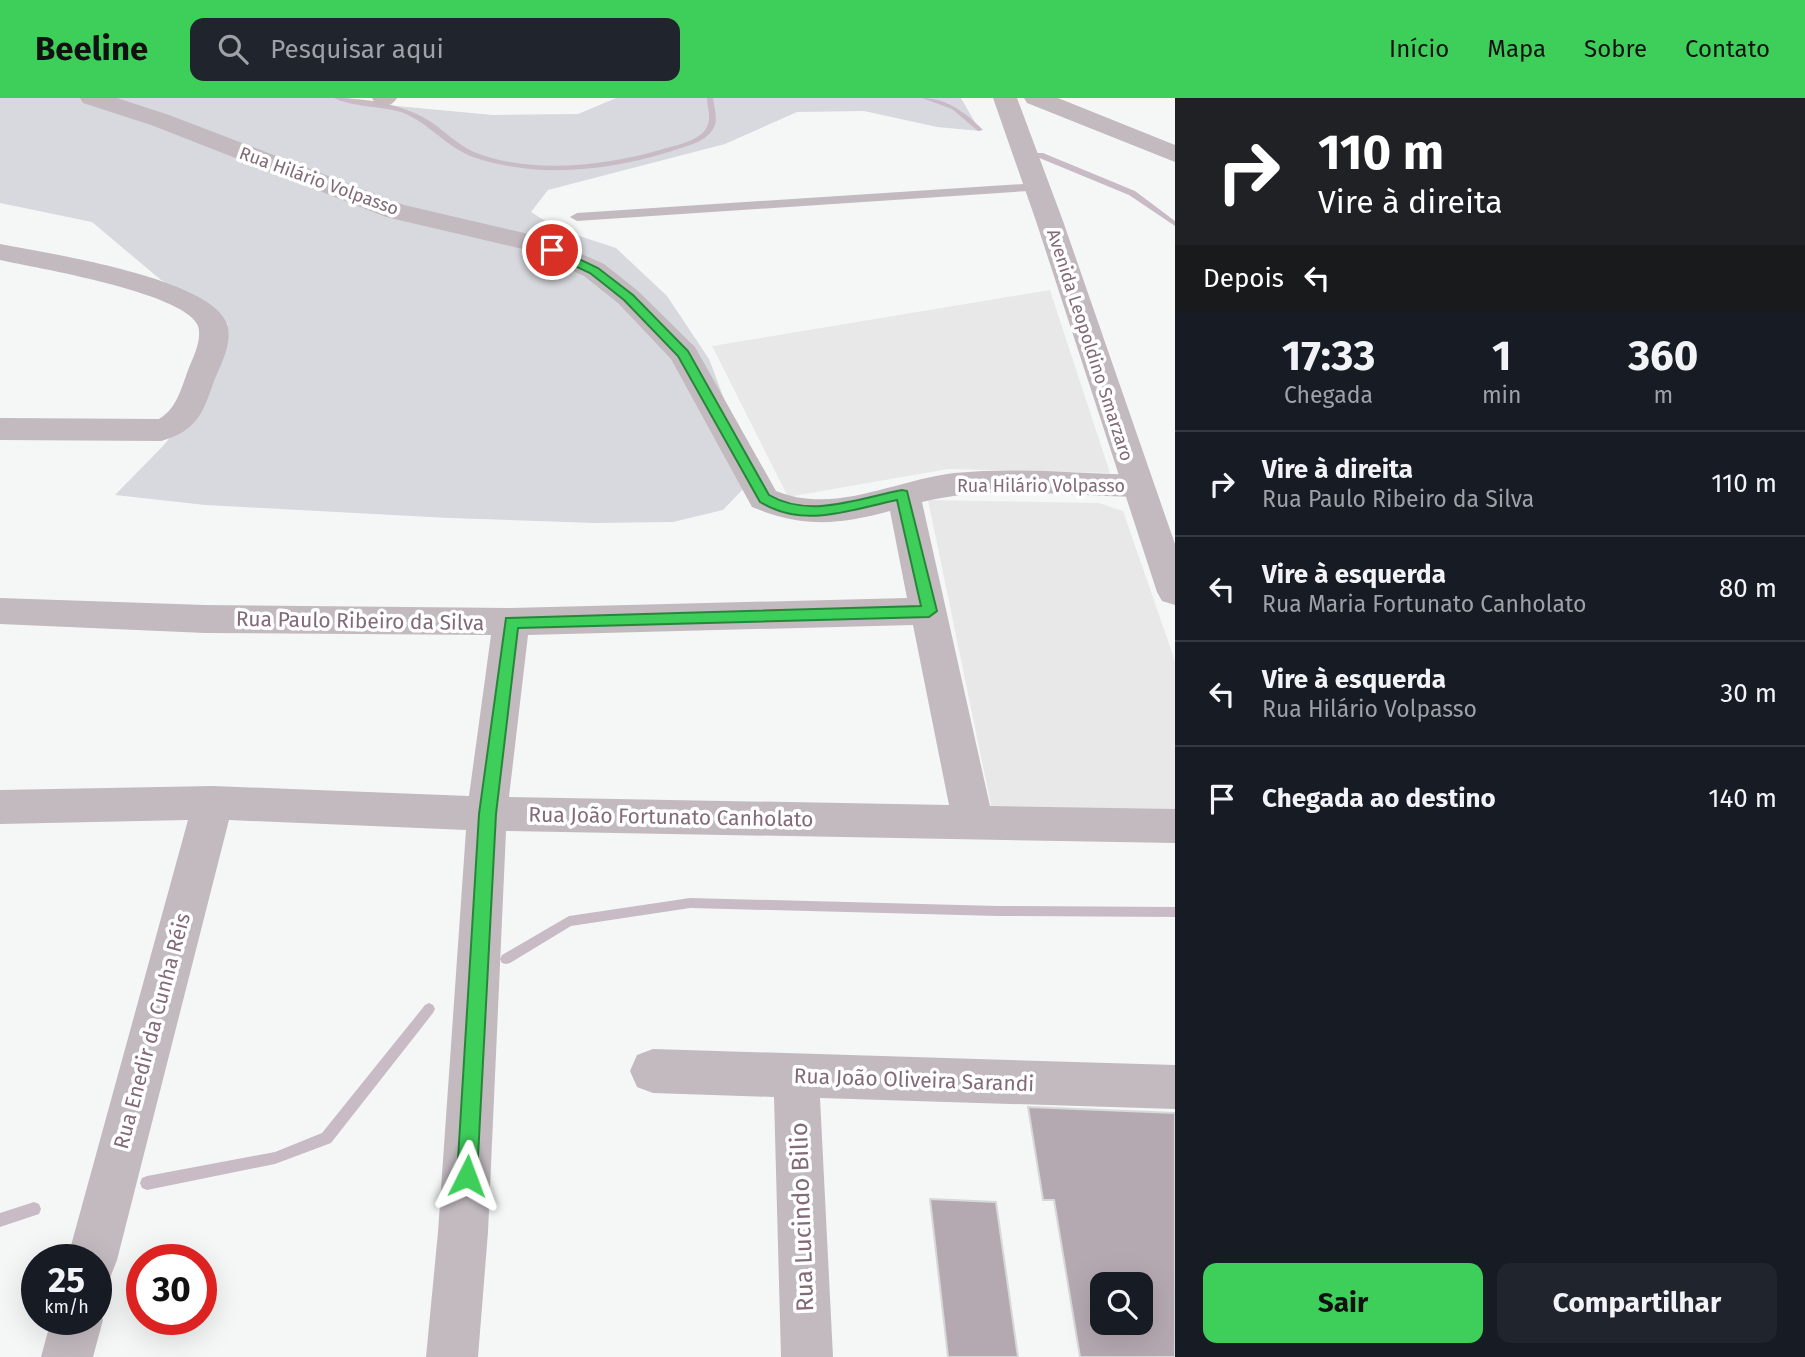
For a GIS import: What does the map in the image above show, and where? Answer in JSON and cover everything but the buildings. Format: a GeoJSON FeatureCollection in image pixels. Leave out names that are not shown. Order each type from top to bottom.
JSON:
{"type":"FeatureCollection","features":[{"type":"Feature","properties":{"kind":"street","name":"Rua Hilário Volpasso"},"geometry":{"type":"LineString","coordinates":[[92,98],[160,120],[396,211],[536,244],[594,270],[628,297],[684,354],[764,499],[781,508],[812,513],[953,485],[1136,486]]}},
{"type":"Feature","properties":{"kind":"street","name":"Avenida Leopoldino Smarzaro"},"geometry":{"type":"LineString","coordinates":[[1005,98],[1039,187],[1136,486],[1175,592]]}},
{"type":"Feature","properties":{"kind":"street"},"geometry":{"type":"LineString","coordinates":[[1035,98],[1175,154]]}},
{"type":"Feature","properties":{"kind":"street"},"geometry":{"type":"LineString","coordinates":[[0,252],[118,277],[184,300],[202,310],[211,322],[213,343],[186,413],[172,428],[0,429]]}},
{"type":"Feature","properties":{"kind":"street"},"geometry":{"type":"LineString","coordinates":[[902,495],[973,822]]}},
{"type":"Feature","properties":{"kind":"street","name":"Rua Paulo Ribeiro da Silva"},"geometry":{"type":"LineString","coordinates":[[0,611],[205,620],[511,622],[929,611]]}},
{"type":"Feature","properties":{"kind":"street"},"geometry":{"type":"LineString","coordinates":[[452,1357],[463,1232],[487,814],[511,622]]}},
{"type":"Feature","properties":{"kind":"street","name":"Rua João Fortunato Canholato"},"geometry":{"type":"LineString","coordinates":[[0,807],[212,803],[487,814],[1175,826]]}},
{"type":"Feature","properties":{"kind":"street","name":"Rua Enedir da Cunha Réis"},"geometry":{"type":"LineString","coordinates":[[96,1244],[212,803]]}},
{"type":"Feature","properties":{"kind":"street","name":"Rua João Oliveira Sarandi"},"geometry":{"type":"LineString","coordinates":[[653,1072],[1175,1087]]}},
{"type":"Feature","properties":{"kind":"street","name":"Rua Lucindo Bilio"},"geometry":{"type":"LineString","coordinates":[[796,1076],[807,1357]]}},
{"type":"Feature","properties":{"kind":"street"},"geometry":{"type":"LineString","coordinates":[[67,1357],[73,1335]]}},
{"type":"Feature","properties":{"kind":"lane"},"geometry":{"type":"LineString","coordinates":[[577,217],[1039,187]]}},
{"type":"Feature","properties":{"kind":"shaded area"},"geometry":{"type":"Polygon","coordinates":[[[0,98],[347,98],[386,105],[493,115],[578,114],[616,98],[961,98],[980,131],[937,127],[864,111],[797,112],[725,144],[548,190],[531,212],[558,229],[616,248],[667,296],[709,359],[737,433],[748,484],[723,510],[673,522],[595,523],[205,505],[115,495],[163,446],[200,401],[228,324],[161,280],[92,222],[0,203],[0,98]]]}},
{"type":"Feature","properties":{"kind":"shaded area"},"geometry":{"type":"Polygon","coordinates":[[[1050,290],[1110,473],[948,469],[788,497],[712,346],[1050,290]]]}},
{"type":"Feature","properties":{"kind":"shaded area"},"geometry":{"type":"Polygon","coordinates":[[[928,500],[1099,503],[1123,511],[1175,661],[1175,814],[992,810],[928,500]]]}},
{"type":"Feature","properties":{"kind":"waterway"},"geometry":{"type":"LineString","coordinates":[[337,98],[405,111],[432,125],[463,150],[478,156],[551,168],[625,161],[693,141],[707,133],[712,125],[710,98]]}},
{"type":"Feature","properties":{"kind":"waterway"},"geometry":{"type":"LineString","coordinates":[[925,98],[954,108],[980,130]]}},
{"type":"Feature","properties":{"kind":"waterway"},"geometry":{"type":"LineString","coordinates":[[1040,155],[1132,193],[1175,224]]}},
{"type":"Feature","properties":{"kind":"waterway"},"geometry":{"type":"LineString","coordinates":[[506,959],[569,921],[690,903],[998,911],[1175,912]]}},
{"type":"Feature","properties":{"kind":"waterway"},"geometry":{"type":"LineString","coordinates":[[147,1183],[275,1158],[326,1138],[429,1009]]}},
{"type":"Feature","properties":{"kind":"waterway"},"geometry":{"type":"LineString","coordinates":[[0,1220],[34,1209]]}},
{"type":"Feature","properties":{"kind":"route"},"geometry":{"type":"LineString","coordinates":[[467,1176],[487,814],[511,622],[929,611],[902,495],[812,513],[781,508],[764,499],[684,354],[628,297],[594,270],[552,250]]}}]}
